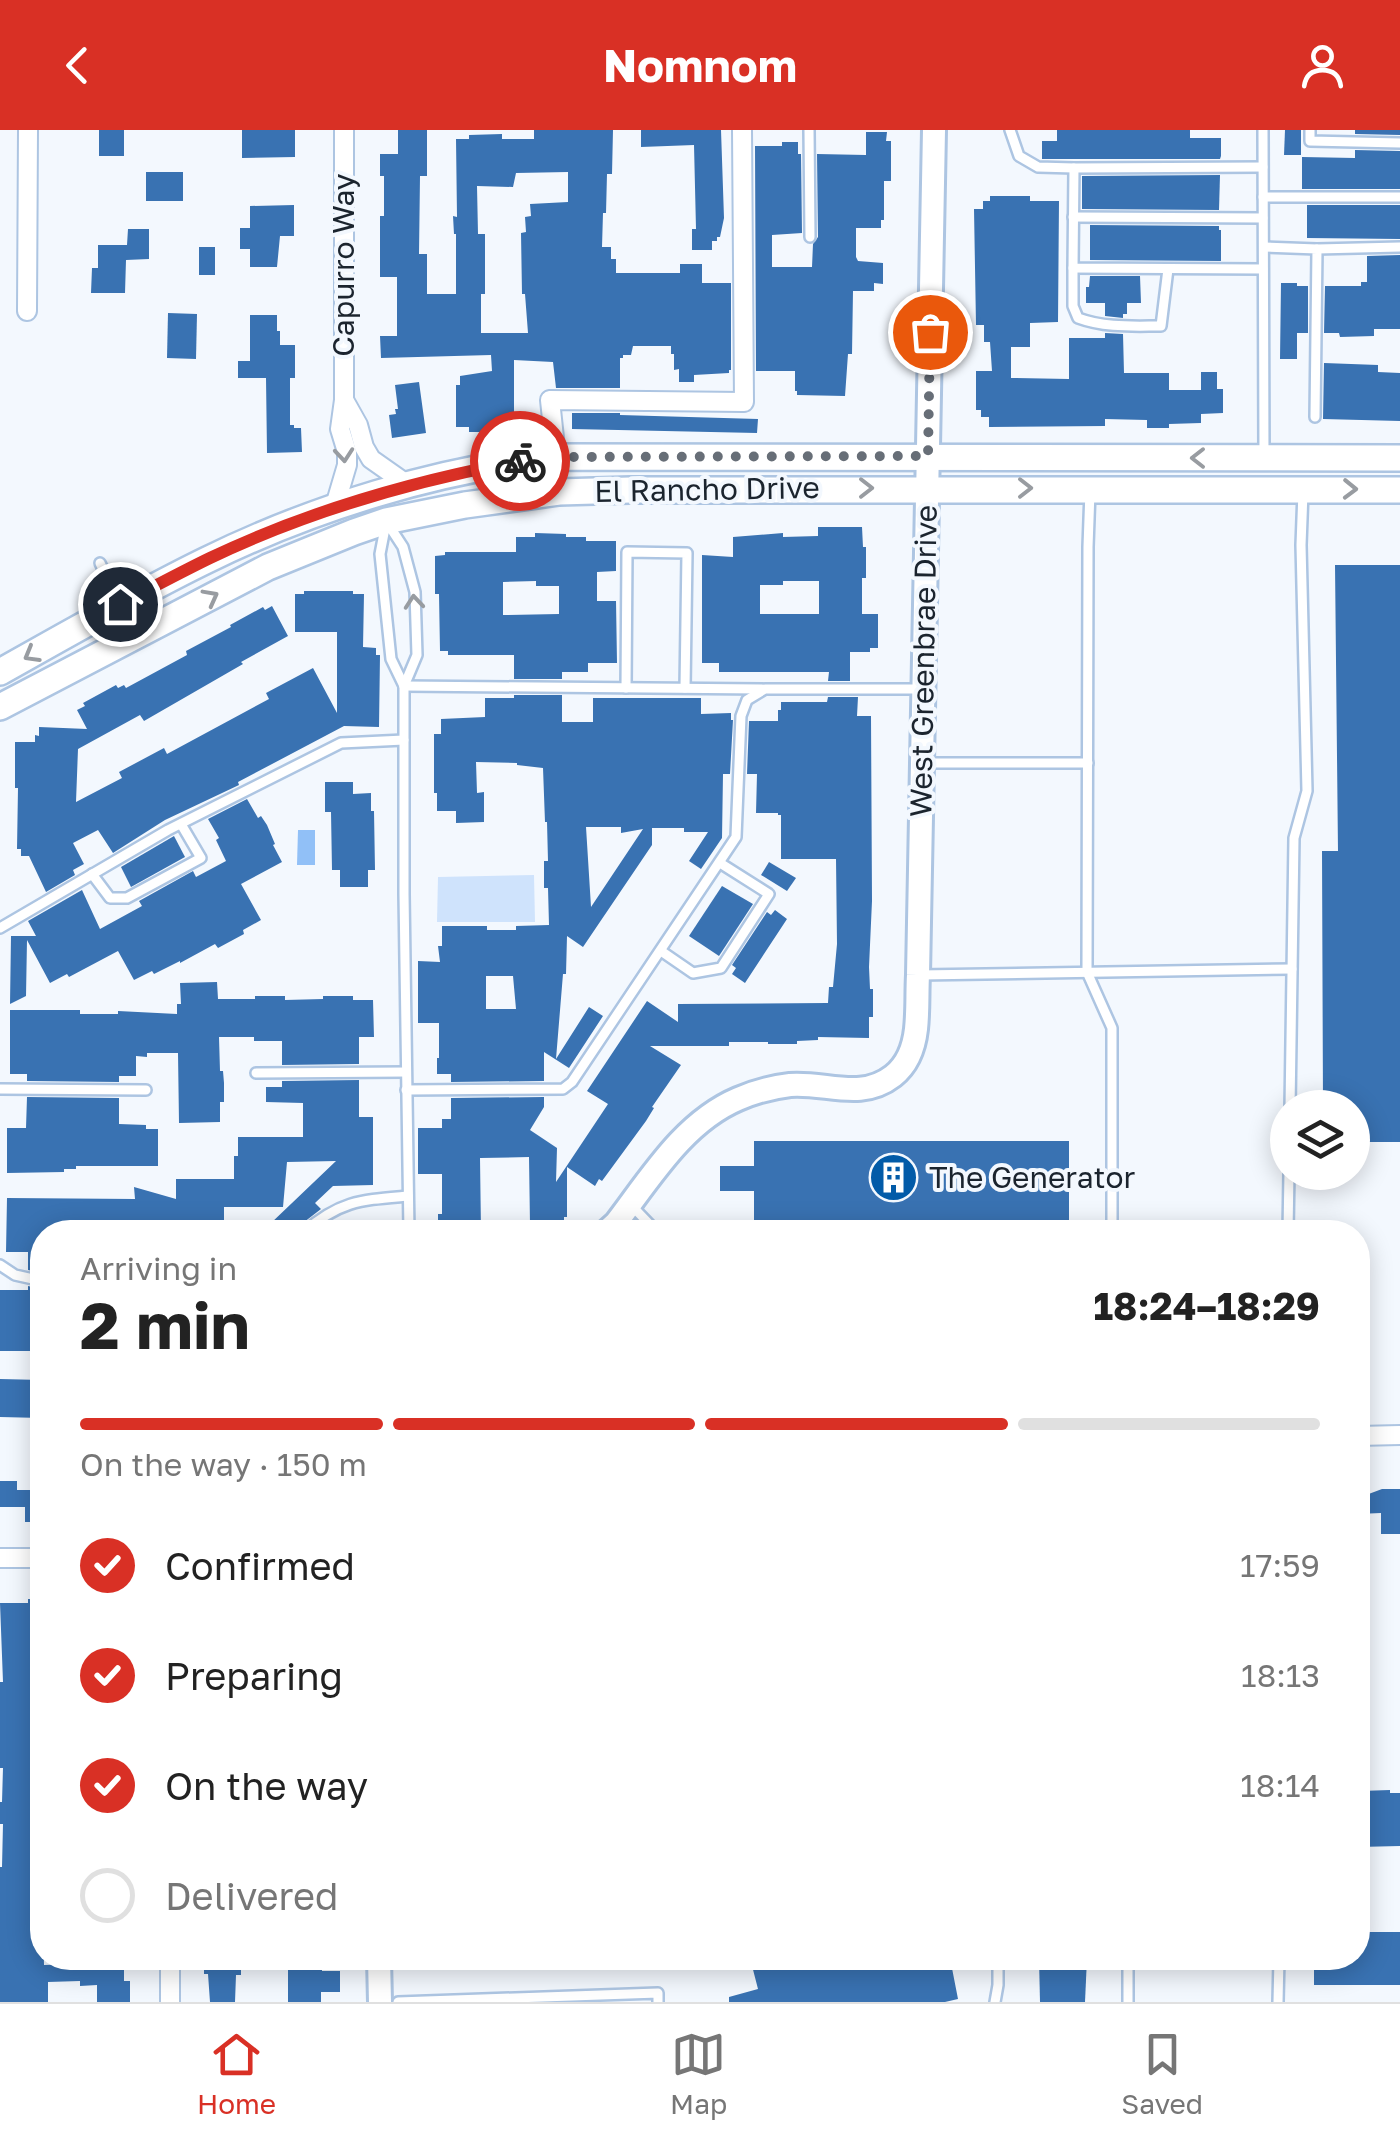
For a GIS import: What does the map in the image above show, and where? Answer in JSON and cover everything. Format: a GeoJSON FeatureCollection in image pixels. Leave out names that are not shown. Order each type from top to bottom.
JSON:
{"type":"FeatureCollection","features":[{"type":"Feature","properties":{"kind":"main road","name":"El Rancho Drive"},"geometry":{"type":"LineString","coordinates":[[0,672],[120,604],[259,537],[408,485],[556,457],[1400,458]]}},
{"type":"Feature","properties":{"kind":"main road"},"geometry":{"type":"LineString","coordinates":[[386,522],[397,506],[445,487],[458,474]]}},
{"type":"Feature","properties":{"kind":"main road","name":"El Rancho Drive"},"geometry":{"type":"LineString","coordinates":[[0,707],[268,567],[386,522],[465,505],[559,492],[928,488],[1400,490]]}},
{"type":"Feature","properties":{"kind":"street"},"geometry":{"type":"LineString","coordinates":[[27,312],[28,130]]}},
{"type":"Feature","properties":{"kind":"street","name":"Capurro Way"},"geometry":{"type":"LineString","coordinates":[[334,509],[348,465],[340,429],[344,400],[344,130]]}},
{"type":"Feature","properties":{"kind":"street"},"geometry":{"type":"LineString","coordinates":[[556,457],[550,400],[744,402],[742,130]]}},
{"type":"Feature","properties":{"kind":"street","name":"West Greenbrae Drive"},"geometry":{"type":"LineString","coordinates":[[630,1204],[690,1130],[738,1098],[793,1084],[866,1090],[886,1082],[902,1069],[910,1053],[916,1031],[918,976],[934,130]]}},
{"type":"Feature","properties":{"kind":"street","name":"Capurro Way"},"geometry":{"type":"LineString","coordinates":[[344,400],[371,460],[408,485]]}},
{"type":"Feature","properties":{"kind":"street"},"geometry":{"type":"LineString","coordinates":[[616,1220],[630,1204]]}},
{"type":"Feature","properties":{"kind":"street"},"geometry":{"type":"LineString","coordinates":[[1370,1436],[1400,1435]]}},
{"type":"Feature","properties":{"kind":"street"},"geometry":{"type":"LineString","coordinates":[[0,1558],[30,1558]]}},
{"type":"Feature","properties":{"kind":"street"},"geometry":{"type":"LineString","coordinates":[[170,1970],[170,2002]]}},
{"type":"Feature","properties":{"kind":"street"},"geometry":{"type":"LineString","coordinates":[[379,1970],[380,2002]]}},
{"type":"Feature","properties":{"kind":"lane"},"geometry":{"type":"LineString","coordinates":[[809,130],[810,237]]}},
{"type":"Feature","properties":{"kind":"lane"},"geometry":{"type":"LineString","coordinates":[[1010,130],[1019,156],[1038,166],[1263,167]]}},
{"type":"Feature","properties":{"kind":"lane"},"geometry":{"type":"LineString","coordinates":[[1263,130],[1264,458]]}},
{"type":"Feature","properties":{"kind":"lane"},"geometry":{"type":"LineString","coordinates":[[1310,130],[1310,141],[1400,143]]}},
{"type":"Feature","properties":{"kind":"lane"},"geometry":{"type":"LineString","coordinates":[[1074,168],[1073,306],[1078,318],[1096,324],[1161,326],[1168,269]]}},
{"type":"Feature","properties":{"kind":"lane"},"geometry":{"type":"LineString","coordinates":[[1263,197],[1400,196]]}},
{"type":"Feature","properties":{"kind":"lane"},"geometry":{"type":"LineString","coordinates":[[1073,217],[1263,218]]}},
{"type":"Feature","properties":{"kind":"lane"},"geometry":{"type":"LineString","coordinates":[[1264,247],[1400,247]]}},
{"type":"Feature","properties":{"kind":"lane"},"geometry":{"type":"LineString","coordinates":[[1315,416],[1317,248]]}},
{"type":"Feature","properties":{"kind":"lane"},"geometry":{"type":"LineString","coordinates":[[1073,268],[1263,269]]}},
{"type":"Feature","properties":{"kind":"lane"},"geometry":{"type":"LineString","coordinates":[[1090,488],[1087,972],[1112,1028],[1112,1220]]}},
{"type":"Feature","properties":{"kind":"lane"},"geometry":{"type":"LineString","coordinates":[[1290,1090],[1294,838],[1307,791],[1303,488]]}},
{"type":"Feature","properties":{"kind":"lane"},"geometry":{"type":"LineString","coordinates":[[386,522],[380,554],[391,659],[404,686]]}},
{"type":"Feature","properties":{"kind":"lane"},"geometry":{"type":"LineString","coordinates":[[386,522],[402,547],[415,592],[416,655],[404,686],[409,1220]]}},
{"type":"Feature","properties":{"kind":"lane"},"geometry":{"type":"LineString","coordinates":[[626,688],[627,552],[686,553],[685,688]]}},
{"type":"Feature","properties":{"kind":"lane"},"geometry":{"type":"LineString","coordinates":[[100,563],[120,604]]}},
{"type":"Feature","properties":{"kind":"lane"},"geometry":{"type":"LineString","coordinates":[[404,686],[924,689]]}},
{"type":"Feature","properties":{"kind":"lane"},"geometry":{"type":"LineString","coordinates":[[406,1090],[563,1089],[572,1082],[736,838],[741,716],[747,700],[765,689]]}},
{"type":"Feature","properties":{"kind":"lane"},"geometry":{"type":"LineString","coordinates":[[0,928],[180,824],[341,744],[404,740]]}},
{"type":"Feature","properties":{"kind":"lane"},"geometry":{"type":"LineString","coordinates":[[922,764],[1088,763]]}},
{"type":"Feature","properties":{"kind":"lane"},"geometry":{"type":"LineString","coordinates":[[92,874],[110,898],[127,898],[201,858],[180,824]]}},
{"type":"Feature","properties":{"kind":"lane"},"geometry":{"type":"LineString","coordinates":[[661,951],[693,973],[721,968],[769,894],[720,863]]}},
{"type":"Feature","properties":{"kind":"lane"},"geometry":{"type":"LineString","coordinates":[[918,976],[1292,969]]}},
{"type":"Feature","properties":{"kind":"lane"},"geometry":{"type":"LineString","coordinates":[[256,1072],[406,1072]]}},
{"type":"Feature","properties":{"kind":"lane"},"geometry":{"type":"LineString","coordinates":[[0,1089],[146,1090]]}},
{"type":"Feature","properties":{"kind":"lane"},"geometry":{"type":"LineString","coordinates":[[1288,1220],[1289,1190]]}},
{"type":"Feature","properties":{"kind":"lane"},"geometry":{"type":"LineString","coordinates":[[318,1220],[346,1204],[408,1196]]}},
{"type":"Feature","properties":{"kind":"lane"},"geometry":{"type":"LineString","coordinates":[[630,1204],[645,1220]]}},
{"type":"Feature","properties":{"kind":"lane"},"geometry":{"type":"LineString","coordinates":[[0,1265],[15,1275],[30,1278]]}},
{"type":"Feature","properties":{"kind":"lane"},"geometry":{"type":"LineString","coordinates":[[995,2002],[998,1970]]}},
{"type":"Feature","properties":{"kind":"lane"},"geometry":{"type":"LineString","coordinates":[[1128,1970],[1128,2002]]}},
{"type":"Feature","properties":{"kind":"lane"},"geometry":{"type":"LineString","coordinates":[[1278,1970],[1278,2002]]}},
{"type":"Feature","properties":{"kind":"lane"},"geometry":{"type":"LineString","coordinates":[[998,1984],[1003,2002]]}},
{"type":"Feature","properties":{"kind":"lane"},"geometry":{"type":"LineString","coordinates":[[398,2002],[658,1993],[658,2002]]}},
{"type":"Feature","properties":{"kind":"shaded area"},"geometry":{"type":"Polygon","coordinates":[[[534,875],[535,922],[437,922],[438,877],[534,875]]]}},
{"type":"Feature","properties":{"kind":"water"},"geometry":{"type":"Polygon","coordinates":[[[298,830],[315,830],[315,865],[297,865],[298,830]]]}},
{"type":"Feature","properties":{"kind":"building"},"geometry":{"type":"Polygon","coordinates":[[[99,130],[124,130],[124,156],[99,156],[99,130]]]}},
{"type":"Feature","properties":{"kind":"building"},"geometry":{"type":"Polygon","coordinates":[[[242,130],[295,130],[295,157],[242,158],[242,130]]]}},
{"type":"Feature","properties":{"kind":"building"},"geometry":{"type":"Polygon","coordinates":[[[398,130],[427,130],[427,176],[420,176],[419,254],[427,254],[427,294],[456,294],[456,139],[502,134],[502,139],[534,139],[534,130],[613,130],[612,174],[607,174],[602,247],[611,247],[616,273],[680,273],[680,264],[702,264],[702,283],[731,283],[731,370],[694,375],[694,382],[679,382],[671,346],[633,346],[631,355],[620,358],[620,388],[556,388],[553,362],[514,360],[514,427],[502,427],[502,432],[469,432],[469,427],[456,427],[456,385],[460,385],[460,376],[492,371],[491,355],[381,358],[380,336],[397,336],[397,277],[380,277],[384,176],[380,176],[380,154],[398,154],[398,130]],[[568,172],[516,173],[513,187],[477,186],[478,234],[485,234],[481,333],[528,333],[522,294],[521,233],[526,232],[525,217],[531,216],[530,204],[568,202],[568,172]]]}},
{"type":"Feature","properties":{"kind":"building"},"geometry":{"type":"Polygon","coordinates":[[[641,130],[721,130],[724,218],[720,237],[712,241],[712,250],[692,250],[692,229],[696,229],[694,145],[641,147],[641,130]]]}},
{"type":"Feature","properties":{"kind":"building"},"geometry":{"type":"Polygon","coordinates":[[[1057,130],[1190,130],[1190,138],[1221,138],[1221,156],[1042,159],[1042,141],[1057,141],[1057,130]]]}},
{"type":"Feature","properties":{"kind":"building"},"geometry":{"type":"Polygon","coordinates":[[[1285,130],[1301,130],[1301,155],[1284,155],[1285,130]]]}},
{"type":"Feature","properties":{"kind":"building"},"geometry":{"type":"Polygon","coordinates":[[[1355,130],[1400,130],[1400,135],[1355,134],[1355,130]]]}},
{"type":"Feature","properties":{"kind":"building"},"geometry":{"type":"Polygon","coordinates":[[[866,132],[887,132],[886,141],[891,141],[891,181],[884,181],[881,228],[856,228],[856,257],[858,261],[883,263],[883,284],[874,283],[874,291],[853,291],[852,354],[848,354],[845,396],[797,395],[795,371],[756,371],[755,146],[798,142],[802,233],[772,235],[772,267],[812,267],[813,244],[818,237],[817,154],[866,155],[866,132]]]}},
{"type":"Feature","properties":{"kind":"building"},"geometry":{"type":"Polygon","coordinates":[[[1355,150],[1400,151],[1400,189],[1302,189],[1302,157],[1355,158],[1355,150]]]}},
{"type":"Feature","properties":{"kind":"building"},"geometry":{"type":"Polygon","coordinates":[[[146,172],[183,172],[183,201],[146,201],[146,172]]]}},
{"type":"Feature","properties":{"kind":"building"},"geometry":{"type":"Polygon","coordinates":[[[1220,175],[1219,210],[1082,209],[1082,176],[1220,175]]]}},
{"type":"Feature","properties":{"kind":"building"},"geometry":{"type":"Polygon","coordinates":[[[990,196],[1059,201],[1058,322],[1030,323],[1030,347],[1011,347],[1011,378],[1069,379],[1069,338],[1123,334],[1124,373],[1169,373],[1169,390],[1201,390],[1201,372],[1217,372],[1217,389],[1223,389],[1223,413],[1201,414],[1201,423],[1169,424],[1169,428],[1147,428],[1147,420],[1105,419],[1105,426],[989,427],[989,417],[981,417],[981,410],[976,410],[976,371],[992,371],[990,342],[984,342],[984,325],[976,325],[974,209],[983,209],[983,201],[990,201],[990,196]]]}},
{"type":"Feature","properties":{"kind":"building"},"geometry":{"type":"Polygon","coordinates":[[[294,205],[294,236],[280,236],[277,267],[250,267],[250,249],[240,249],[240,228],[250,228],[250,206],[294,205]]]}},
{"type":"Feature","properties":{"kind":"building"},"geometry":{"type":"Polygon","coordinates":[[[1307,205],[1400,205],[1400,239],[1307,238],[1307,205]]]}},
{"type":"Feature","properties":{"kind":"building"},"geometry":{"type":"Polygon","coordinates":[[[1090,225],[1219,226],[1221,261],[1090,260],[1090,225]]]}},
{"type":"Feature","properties":{"kind":"building"},"geometry":{"type":"Polygon","coordinates":[[[128,229],[149,229],[149,259],[126,260],[125,293],[91,293],[92,268],[98,268],[98,245],[127,245],[128,229]]]}},
{"type":"Feature","properties":{"kind":"building"},"geometry":{"type":"Polygon","coordinates":[[[199,247],[215,247],[215,275],[199,275],[199,247]]]}},
{"type":"Feature","properties":{"kind":"building"},"geometry":{"type":"Polygon","coordinates":[[[1400,255],[1400,329],[1374,329],[1374,336],[1340,337],[1339,333],[1324,333],[1325,286],[1361,286],[1361,282],[1367,282],[1367,256],[1400,255]]]}},
{"type":"Feature","properties":{"kind":"building"},"geometry":{"type":"Polygon","coordinates":[[[1090,276],[1140,276],[1141,303],[1127,303],[1123,318],[1105,316],[1105,303],[1086,303],[1090,276]]]}},
{"type":"Feature","properties":{"kind":"building"},"geometry":{"type":"Polygon","coordinates":[[[1281,283],[1308,286],[1308,333],[1297,333],[1297,359],[1280,359],[1281,283]]]}},
{"type":"Feature","properties":{"kind":"building"},"geometry":{"type":"Polygon","coordinates":[[[168,313],[197,314],[196,359],[167,358],[168,313]]]}},
{"type":"Feature","properties":{"kind":"building"},"geometry":{"type":"Polygon","coordinates":[[[250,315],[277,315],[280,345],[295,345],[290,425],[301,428],[302,452],[267,453],[266,378],[238,378],[238,361],[250,361],[250,315]]]}},
{"type":"Feature","properties":{"kind":"building"},"geometry":{"type":"Polygon","coordinates":[[[1324,363],[1378,365],[1378,372],[1400,373],[1400,421],[1323,419],[1324,363]]]}},
{"type":"Feature","properties":{"kind":"building"},"geometry":{"type":"Polygon","coordinates":[[[419,382],[426,433],[392,438],[389,415],[396,414],[398,409],[395,385],[419,382]]]}},
{"type":"Feature","properties":{"kind":"building"},"geometry":{"type":"Polygon","coordinates":[[[572,413],[758,419],[757,433],[572,429],[572,413]]]}},
{"type":"Feature","properties":{"kind":"building"},"geometry":{"type":"Polygon","coordinates":[[[818,527],[862,527],[866,578],[862,578],[862,614],[878,614],[878,648],[850,652],[850,681],[828,681],[829,672],[719,672],[719,663],[702,663],[702,555],[733,557],[733,537],[783,533],[783,537],[818,536],[818,527]],[[819,581],[760,585],[760,614],[819,614],[819,581]]]}},
{"type":"Feature","properties":{"kind":"building"},"geometry":{"type":"Polygon","coordinates":[[[535,533],[566,534],[586,537],[586,541],[616,541],[616,571],[597,572],[597,601],[616,601],[617,663],[588,663],[588,672],[562,672],[562,679],[514,679],[514,655],[448,655],[448,651],[440,651],[435,556],[445,552],[516,552],[516,537],[535,537],[535,533]],[[536,581],[503,582],[503,615],[559,614],[559,586],[536,586],[536,581]]]}},
{"type":"Feature","properties":{"kind":"building"},"geometry":{"type":"Polygon","coordinates":[[[1335,565],[1400,565],[1400,1142],[1370,1142],[1370,1090],[1323,1090],[1322,851],[1338,851],[1335,565]]]}},
{"type":"Feature","properties":{"kind":"building"},"geometry":{"type":"Polygon","coordinates":[[[295,594],[364,594],[363,647],[376,648],[376,655],[380,655],[379,727],[344,726],[238,782],[239,785],[165,820],[113,853],[98,830],[73,843],[84,864],[73,870],[75,875],[46,892],[29,856],[21,856],[21,849],[17,849],[15,742],[35,742],[39,727],[87,729],[77,710],[85,706],[83,703],[116,685],[126,688],[187,655],[186,651],[230,625],[272,606],[288,636],[144,721],[140,715],[78,749],[76,802],[122,778],[119,772],[164,748],[167,754],[269,699],[266,693],[313,668],[337,713],[337,632],[295,632],[295,594]]]}},
{"type":"Feature","properties":{"kind":"building"},"geometry":{"type":"Polygon","coordinates":[[[562,695],[562,722],[593,722],[593,698],[701,698],[701,714],[731,713],[730,774],[723,774],[722,838],[701,869],[689,861],[708,832],[652,828],[652,845],[583,947],[567,936],[556,1059],[589,1007],[603,1016],[569,1068],[544,1052],[544,1081],[451,1082],[451,1074],[437,1074],[439,1023],[418,1023],[418,961],[440,962],[442,926],[516,930],[516,926],[549,925],[548,888],[544,888],[547,822],[543,768],[517,763],[476,762],[477,793],[484,792],[484,822],[456,823],[456,811],[437,811],[434,734],[441,734],[441,719],[485,717],[485,698],[562,695]],[[586,827],[591,907],[643,829],[621,833],[621,827],[586,827]],[[486,976],[486,1009],[516,1009],[513,976],[486,976]]]}},
{"type":"Feature","properties":{"kind":"building"},"geometry":{"type":"Polygon","coordinates":[[[828,697],[858,697],[857,716],[871,716],[869,967],[873,1017],[869,1017],[869,1038],[818,1037],[797,1044],[650,1046],[681,1065],[602,1181],[599,1179],[595,1186],[567,1167],[564,1220],[530,1220],[529,1157],[480,1158],[481,1220],[438,1220],[438,1214],[442,1214],[442,1174],[418,1174],[418,1128],[442,1128],[442,1119],[451,1119],[451,1098],[544,1097],[544,1107],[530,1130],[557,1148],[556,1182],[608,1104],[587,1091],[647,1001],[678,1022],[678,1004],[828,1003],[837,944],[836,859],[781,859],[781,815],[756,813],[757,774],[747,774],[749,721],[778,721],[781,702],[827,702],[828,697]]]}},
{"type":"Feature","properties":{"kind":"building"},"geometry":{"type":"Polygon","coordinates":[[[325,782],[353,782],[353,794],[371,793],[375,870],[368,870],[368,887],[340,887],[340,870],[332,870],[331,812],[325,812],[325,782]]]}},
{"type":"Feature","properties":{"kind":"building"},"geometry":{"type":"Polygon","coordinates":[[[247,799],[267,825],[282,862],[241,884],[261,920],[218,948],[215,944],[180,963],[134,980],[118,951],[50,983],[27,940],[26,996],[10,1004],[11,936],[36,936],[28,921],[82,890],[100,929],[142,906],[139,901],[193,871],[196,877],[226,861],[208,819],[247,799]]]}},
{"type":"Feature","properties":{"kind":"building"},"geometry":{"type":"Polygon","coordinates":[[[174,836],[185,857],[131,887],[121,867],[174,836]]]}},
{"type":"Feature","properties":{"kind":"building"},"geometry":{"type":"Polygon","coordinates":[[[769,862],[796,878],[787,891],[761,875],[769,862]]]}},
{"type":"Feature","properties":{"kind":"building"},"geometry":{"type":"Polygon","coordinates":[[[722,886],[753,904],[719,956],[689,936],[722,886]]]}},
{"type":"Feature","properties":{"kind":"building"},"geometry":{"type":"Polygon","coordinates":[[[775,910],[787,919],[745,983],[732,974],[736,968],[732,965],[767,912],[771,915],[775,910]]]}},
{"type":"Feature","properties":{"kind":"building"},"geometry":{"type":"Polygon","coordinates":[[[217,982],[218,999],[353,996],[353,1000],[373,1000],[374,1037],[359,1037],[359,1064],[282,1065],[282,1041],[219,1037],[224,1083],[220,1122],[179,1123],[178,1053],[136,1056],[136,1076],[119,1076],[119,1082],[27,1081],[27,1074],[10,1074],[10,1010],[177,1014],[177,1004],[181,1004],[180,983],[217,982]]]}},
{"type":"Feature","properties":{"kind":"building"},"geometry":{"type":"Polygon","coordinates":[[[359,1080],[359,1117],[373,1117],[373,1185],[333,1186],[315,1203],[321,1209],[307,1220],[274,1220],[336,1161],[287,1162],[283,1207],[224,1207],[224,1220],[30,1220],[30,1270],[28,1252],[6,1252],[7,1198],[135,1199],[134,1187],[176,1199],[176,1179],[234,1179],[238,1137],[303,1137],[303,1103],[266,1102],[266,1087],[282,1087],[282,1081],[359,1080]]]}},
{"type":"Feature","properties":{"kind":"building"},"geometry":{"type":"Polygon","coordinates":[[[27,1097],[119,1098],[119,1124],[158,1129],[158,1166],[76,1166],[64,1172],[7,1173],[7,1128],[26,1128],[27,1097]]]}},
{"type":"Feature","properties":{"kind":"building","name":"The Generator"},"geometry":{"type":"Polygon","coordinates":[[[754,1141],[1069,1141],[1069,1220],[754,1220],[754,1191],[720,1191],[720,1166],[754,1166],[754,1141]]]}},
{"type":"Feature","properties":{"kind":"building"},"geometry":{"type":"Polygon","coordinates":[[[30,1286],[30,1351],[0,1351],[0,1290],[28,1290],[30,1286]]]}},
{"type":"Feature","properties":{"kind":"building"},"geometry":{"type":"Polygon","coordinates":[[[0,1379],[30,1380],[30,1418],[0,1417],[0,1379]]]}},
{"type":"Feature","properties":{"kind":"building"},"geometry":{"type":"Polygon","coordinates":[[[0,1481],[17,1481],[17,1490],[30,1490],[30,1522],[25,1522],[25,1507],[0,1507],[0,1481]]]}},
{"type":"Feature","properties":{"kind":"building"},"geometry":{"type":"Polygon","coordinates":[[[1400,1489],[1400,1534],[1381,1534],[1381,1513],[1370,1513],[1370,1494],[1400,1489]]]}},
{"type":"Feature","properties":{"kind":"building"},"geometry":{"type":"Polygon","coordinates":[[[30,1599],[30,1970],[124,1970],[124,1981],[130,1981],[130,2002],[97,2002],[97,1985],[80,1986],[80,1981],[48,1982],[48,2002],[0,2002],[0,1603],[28,1603],[30,1599]]]}},
{"type":"Feature","properties":{"kind":"building"},"geometry":{"type":"Polygon","coordinates":[[[1370,1791],[1400,1793],[1400,1846],[1370,1847],[1370,1791]]]}},
{"type":"Feature","properties":{"kind":"building"},"geometry":{"type":"Polygon","coordinates":[[[1370,1932],[1400,1932],[1400,1985],[1314,1985],[1314,1970],[1370,1970],[1370,1932]]]}},
{"type":"Feature","properties":{"kind":"building"},"geometry":{"type":"Polygon","coordinates":[[[204,1970],[241,1970],[241,1975],[236,1975],[235,2002],[210,2002],[208,1974],[204,1970]]]}},
{"type":"Feature","properties":{"kind":"building"},"geometry":{"type":"Polygon","coordinates":[[[288,1970],[340,1971],[340,1992],[321,1992],[321,2002],[288,2002],[288,1970]]]}},
{"type":"Feature","properties":{"kind":"building"},"geometry":{"type":"Polygon","coordinates":[[[753,1970],[952,1970],[958,1999],[729,2002],[729,1997],[758,1989],[753,1970]]]}},
{"type":"Feature","properties":{"kind":"building"},"geometry":{"type":"Polygon","coordinates":[[[1039,1970],[1086,1970],[1085,2002],[1040,2002],[1039,1970]]]}},
{"type":"Feature","properties":{"kind":"way so far"},"geometry":{"type":"LineString","coordinates":[[520,461],[556,457],[928,456],[930,332]]}},
{"type":"Feature","properties":{"kind":"place","name":"The Generator"},"geometry":{"type":"Point","coordinates":[894,1178]}},
{"type":"Feature","properties":{"kind":"route"},"geometry":{"type":"LineString","coordinates":[[120,604],[210,558],[321,513],[408,485],[520,461]]}}]}
